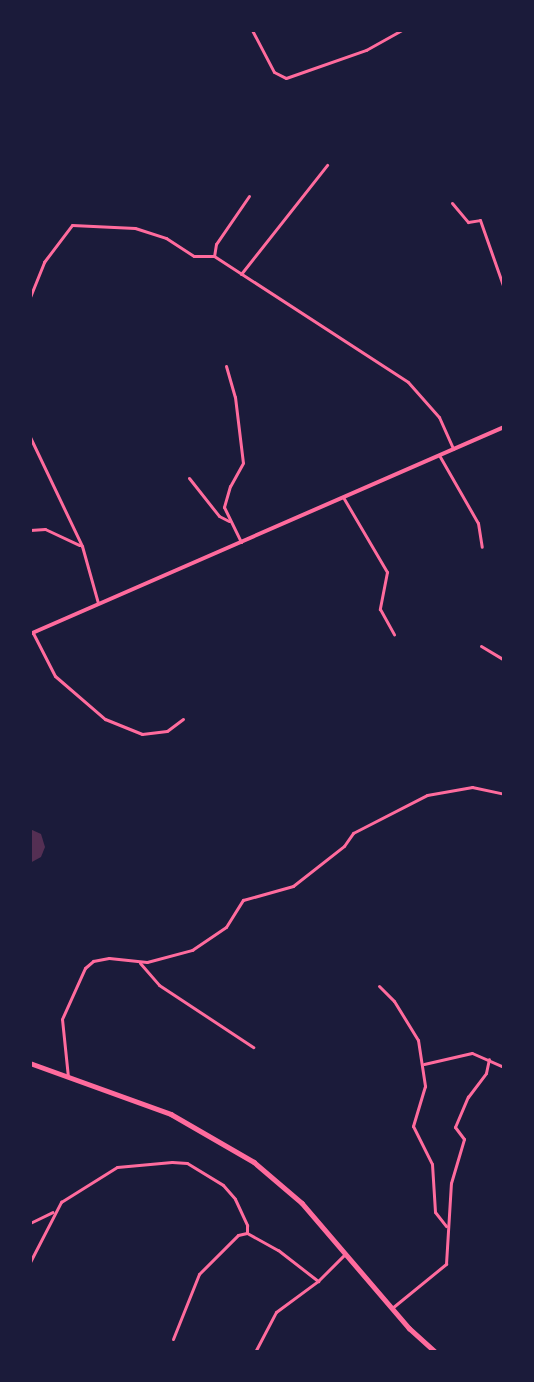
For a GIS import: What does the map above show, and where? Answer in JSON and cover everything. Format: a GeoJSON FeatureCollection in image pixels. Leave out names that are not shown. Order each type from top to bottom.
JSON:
{"type":"FeatureCollection","features":[{"type":"Feature","properties":{"kind":"main road"},"geometry":{"type":"LineString","coordinates":[[32,634],[453,448],[504,428]]}},
{"type":"Feature","properties":{"kind":"main road"},"geometry":{"type":"LineString","coordinates":[[30,1063],[171,1114],[211,1134],[254,1162],[302,1203],[392,1308],[436,1352]]}},
{"type":"Feature","properties":{"kind":"street"},"geometry":{"type":"LineString","coordinates":[[252,30],[274,72],[286,78],[366,50],[402,30]]}},
{"type":"Feature","properties":{"kind":"street"},"geometry":{"type":"LineString","coordinates":[[241,274],[327,165]]}},
{"type":"Feature","properties":{"kind":"street"},"geometry":{"type":"LineString","coordinates":[[214,256],[216,244],[249,196]]}},
{"type":"Feature","properties":{"kind":"street"},"geometry":{"type":"LineString","coordinates":[[452,203],[468,222],[480,220],[504,288]]}},
{"type":"Feature","properties":{"kind":"street"},"geometry":{"type":"LineString","coordinates":[[30,297],[44,262],[72,225],[135,228],[166,238],[194,256],[214,256],[408,382],[439,417],[453,448]]}},
{"type":"Feature","properties":{"kind":"street"},"geometry":{"type":"LineString","coordinates":[[226,366],[235,397],[243,463],[225,497],[224,507],[241,542]]}},
{"type":"Feature","properties":{"kind":"street"},"geometry":{"type":"LineString","coordinates":[[30,437],[82,546],[98,603]]}},
{"type":"Feature","properties":{"kind":"street"},"geometry":{"type":"LineString","coordinates":[[439,455],[478,523],[482,547]]}},
{"type":"Feature","properties":{"kind":"street"},"geometry":{"type":"LineString","coordinates":[[189,478],[219,516],[229,521]]}},
{"type":"Feature","properties":{"kind":"street"},"geometry":{"type":"LineString","coordinates":[[343,497],[387,572],[380,609],[394,634]]}},
{"type":"Feature","properties":{"kind":"street"},"geometry":{"type":"LineString","coordinates":[[30,530],[45,529],[82,546]]}},
{"type":"Feature","properties":{"kind":"street"},"geometry":{"type":"LineString","coordinates":[[32,634],[51,670],[96,714],[142,734],[167,731],[183,719]]}},
{"type":"Feature","properties":{"kind":"street"},"geometry":{"type":"LineString","coordinates":[[481,646],[504,660]]}},
{"type":"Feature","properties":{"kind":"street"},"geometry":{"type":"LineString","coordinates":[[68,1078],[62,1019],[85,968],[93,961],[109,958],[140,963],[185,953],[215,936],[243,900],[293,886],[344,846],[353,833],[400,807],[451,789],[472,787],[504,794]]}},
{"type":"Feature","properties":{"kind":"street"},"geometry":{"type":"LineString","coordinates":[[140,963],[159,985],[253,1047]]}},
{"type":"Feature","properties":{"kind":"street"},"geometry":{"type":"LineString","coordinates":[[379,986],[394,1001],[418,1040],[424,1064],[424,1100],[413,1126],[432,1164],[435,1212],[446,1226]]}},
{"type":"Feature","properties":{"kind":"street"},"geometry":{"type":"LineString","coordinates":[[424,1064],[468,1053],[489,1059],[504,1067]]}},
{"type":"Feature","properties":{"kind":"street"},"geometry":{"type":"LineString","coordinates":[[392,1308],[446,1264],[446,1226],[452,1175],[464,1139],[455,1127],[468,1097],[486,1073],[489,1059]]}},
{"type":"Feature","properties":{"kind":"street"},"geometry":{"type":"LineString","coordinates":[[30,1262],[44,1239],[53,1212],[61,1202],[117,1167],[187,1163],[229,1192],[247,1225],[247,1233]]}},
{"type":"Feature","properties":{"kind":"street"},"geometry":{"type":"LineString","coordinates":[[30,1223],[53,1212]]}},
{"type":"Feature","properties":{"kind":"street"},"geometry":{"type":"LineString","coordinates":[[173,1339],[199,1274],[238,1235],[247,1233],[278,1250],[318,1281]]}},
{"type":"Feature","properties":{"kind":"street"},"geometry":{"type":"LineString","coordinates":[[255,1352],[276,1312],[318,1281],[346,1253]]}},
{"type":"Feature","properties":{"kind":"building"},"geometry":{"type":"Polygon","coordinates":[[[30,829],[41,834],[45,847],[41,857],[30,863],[30,829]]]}}]}
